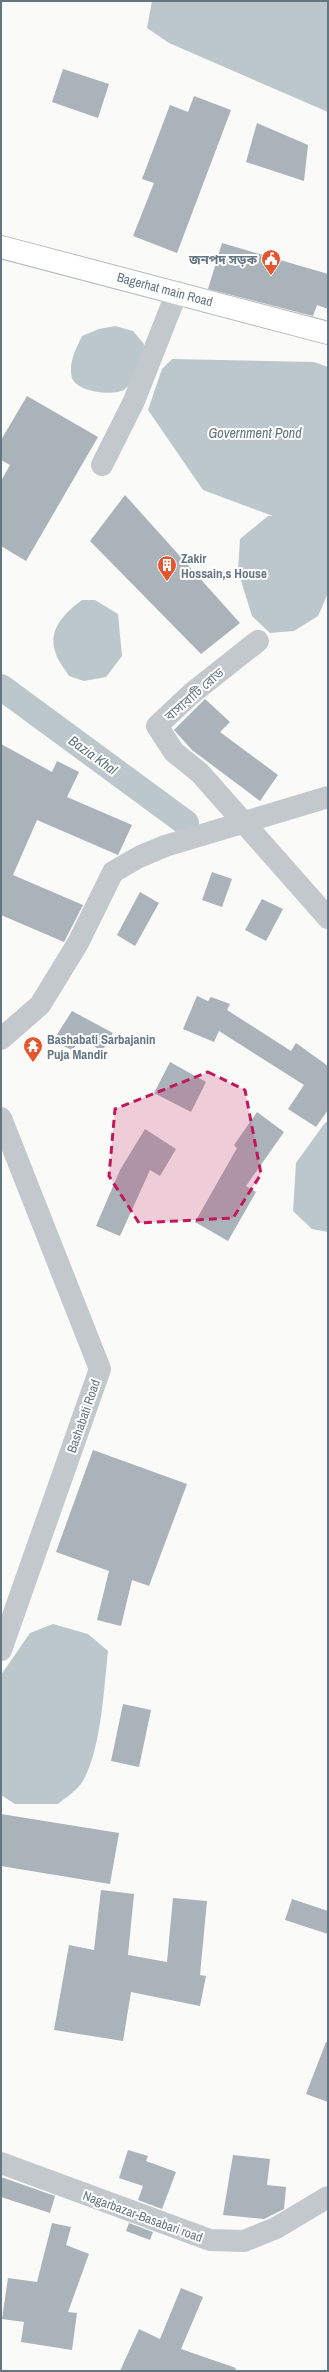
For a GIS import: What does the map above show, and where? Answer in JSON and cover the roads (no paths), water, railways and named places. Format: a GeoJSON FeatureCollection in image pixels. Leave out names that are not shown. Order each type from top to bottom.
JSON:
{"type":"FeatureCollection","features":[{"type":"Feature","properties":{"kind":"main road","name":"Bagerhat main Road"},"geometry":{"type":"LineString","coordinates":[[1,247],[177,292],[328,333]]}},
{"type":"Feature","properties":{"kind":"street"},"geometry":{"type":"LineString","coordinates":[[102,465],[134,401],[177,292]]}},
{"type":"Feature","properties":{"kind":"street","name":"বাসাবাটি রোড"},"geometry":{"type":"LineString","coordinates":[[244,821],[200,773],[174,752],[157,726],[191,694],[258,641]]}},
{"type":"Feature","properties":{"kind":"street"},"geometry":{"type":"LineString","coordinates":[[1,1039],[40,1005],[78,943],[112,872],[139,857],[165,846],[328,796]]}},
{"type":"Feature","properties":{"kind":"street"},"geometry":{"type":"LineString","coordinates":[[244,821],[292,879],[328,918]]}},
{"type":"Feature","properties":{"kind":"street","name":"Bashabati Road"},"geometry":{"type":"LineString","coordinates":[[1,1118],[100,1369],[1,1650]]}},
{"type":"Feature","properties":{"kind":"street","name":"Nagarbazar-Basabari road"},"geometry":{"type":"LineString","coordinates":[[1,2163],[210,2240],[244,2241],[276,2228],[328,2197]]}},
{"type":"Feature","properties":{"kind":"water"},"geometry":{"type":"Polygon","coordinates":[[[152,1],[328,1],[328,112],[169,43],[147,28],[152,1]]]}},
{"type":"Feature","properties":{"kind":"water"},"geometry":{"type":"Polygon","coordinates":[[[115,326],[133,331],[144,344],[141,362],[134,380],[125,389],[113,393],[96,392],[81,387],[75,383],[72,378],[71,367],[73,356],[82,336],[99,329],[115,326]]]}},
{"type":"Feature","properties":{"kind":"water","name":"Government Pond"},"geometry":{"type":"Polygon","coordinates":[[[172,359],[314,362],[328,367],[328,593],[318,616],[294,631],[270,633],[252,616],[238,571],[240,539],[268,516],[273,516],[203,490],[148,410],[162,369],[172,359]]]}},
{"type":"Feature","properties":{"kind":"water"},"geometry":{"type":"Polygon","coordinates":[[[82,600],[95,600],[118,614],[122,656],[106,677],[84,681],[69,676],[57,658],[53,643],[56,628],[60,621],[82,600]]]}},
{"type":"Feature","properties":{"kind":"water"},"geometry":{"type":"Polygon","coordinates":[[[328,1121],[328,1232],[312,1229],[293,1211],[296,1163],[324,1124],[328,1121]]]}},
{"type":"Feature","properties":{"kind":"water"},"geometry":{"type":"Polygon","coordinates":[[[53,1624],[88,1634],[108,1651],[103,1701],[97,1738],[88,1771],[81,1784],[58,1804],[15,1804],[1,1795],[1,1675],[30,1633],[53,1624]]]}},
{"type":"Feature","properties":{"kind":"waterway","name":"Bazia Khal"},"geometry":{"type":"LineString","coordinates":[[1,687],[186,823]]}},
{"type":"Feature","properties":{"kind":"place","name":"জনপদ সড়ক"},"geometry":{"type":"Point","coordinates":[271,276]}},
{"type":"Feature","properties":{"kind":"place","name":"Zakir Hossain,s House"},"geometry":{"type":"Point","coordinates":[167,582]}},
{"type":"Feature","properties":{"kind":"place","name":"Bashabati Sarbajanin Puja Mandir"},"geometry":{"type":"Point","coordinates":[33,1063]}}]}
